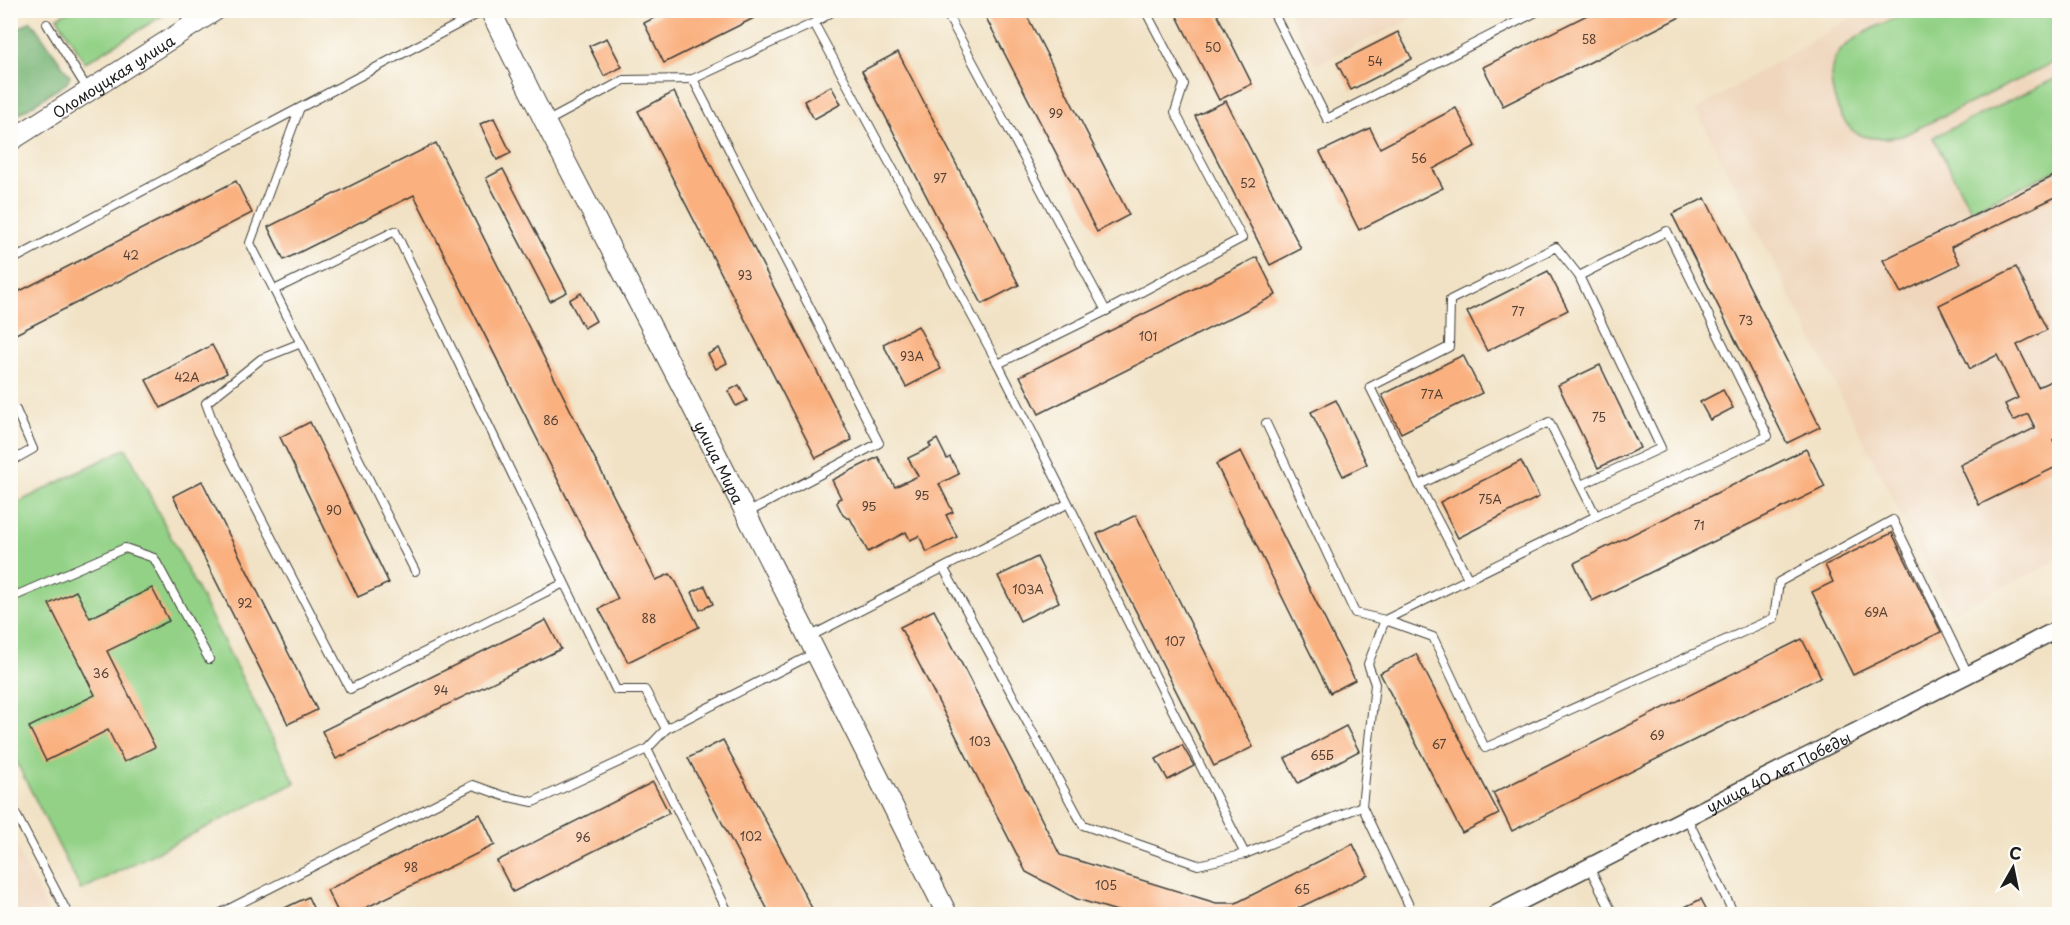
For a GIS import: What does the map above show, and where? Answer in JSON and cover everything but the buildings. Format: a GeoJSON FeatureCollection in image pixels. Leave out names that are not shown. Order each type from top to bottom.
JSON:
{"type":"FeatureCollection","features":[{"type":"Feature","properties":{"kind":"street","name":"Оломоуцкая улица"},"geometry":{"type":"LineString","coordinates":[[10,141],[216,10]]}},
{"type":"Feature","properties":{"kind":"street","name":"улица Мира"},"geometry":{"type":"LineString","coordinates":[[490,10],[545,123],[746,513],[946,915]]}},
{"type":"Feature","properties":{"kind":"street","name":"улица 40 лет Победы"},"geometry":{"type":"LineString","coordinates":[[1496,915],[2060,628]]}},
{"type":"Feature","properties":{"kind":"lane"},"geometry":{"type":"LineString","coordinates":[[10,261],[485,10]]}},
{"type":"Feature","properties":{"kind":"lane"},"geometry":{"type":"LineString","coordinates":[[545,123],[624,80],[693,79],[835,10]]}},
{"type":"Feature","properties":{"kind":"lane"},"geometry":{"type":"LineString","coordinates":[[945,10],[1106,311]]}},
{"type":"Feature","properties":{"kind":"lane"},"geometry":{"type":"LineString","coordinates":[[998,364],[1106,311],[1242,238],[1175,112],[1184,84],[1145,10]]}},
{"type":"Feature","properties":{"kind":"lane"},"geometry":{"type":"LineString","coordinates":[[1272,10],[1327,119],[1540,10]]}},
{"type":"Feature","properties":{"kind":"lane"},"geometry":{"type":"LineString","coordinates":[[814,22],[998,364],[1245,854]]}},
{"type":"Feature","properties":{"kind":"lane"},"geometry":{"type":"LineString","coordinates":[[47,24],[89,91]]}},
{"type":"Feature","properties":{"kind":"lane"},"geometry":{"type":"LineString","coordinates":[[693,79],[879,443],[746,513]]}},
{"type":"Feature","properties":{"kind":"lane"},"geometry":{"type":"LineString","coordinates":[[299,110],[250,243],[415,571]]}},
{"type":"Feature","properties":{"kind":"lane"},"geometry":{"type":"LineString","coordinates":[[274,290],[395,231],[616,690],[645,690],[666,729]]}},
{"type":"Feature","properties":{"kind":"lane"},"geometry":{"type":"LineString","coordinates":[[1413,915],[1362,806],[1375,684],[1368,664],[1385,620],[1596,516],[1768,436],[1667,231],[1579,276]]}},
{"type":"Feature","properties":{"kind":"lane"},"geometry":{"type":"LineString","coordinates":[[1468,578],[1370,387],[1449,347],[1450,300],[1556,247],[1579,276],[1660,448],[1581,485]]}},
{"type":"Feature","properties":{"kind":"lane"},"geometry":{"type":"LineString","coordinates":[[301,343],[261,359],[206,403],[217,433],[350,689],[564,583]]}},
{"type":"Feature","properties":{"kind":"lane"},"geometry":{"type":"LineString","coordinates":[[10,462],[33,449],[16,410]]}},
{"type":"Feature","properties":{"kind":"lane"},"geometry":{"type":"LineString","coordinates":[[1419,485],[1550,422],[1596,516]]}},
{"type":"Feature","properties":{"kind":"lane"},"geometry":{"type":"LineString","coordinates":[[1266,423],[1354,613],[1385,620],[1432,638],[1485,748],[1774,618],[1779,582],[1893,520],[1968,674]]}},
{"type":"Feature","properties":{"kind":"lane"},"geometry":{"type":"LineString","coordinates":[[219,915],[473,785],[504,796],[533,802],[647,749],[666,729],[944,569],[1067,504]]}},
{"type":"Feature","properties":{"kind":"lane"},"geometry":{"type":"LineString","coordinates":[[10,595],[15,596],[125,548],[154,558],[209,659]]}},
{"type":"Feature","properties":{"kind":"lane"},"geometry":{"type":"LineString","coordinates":[[944,569],[1083,825],[1198,865],[1245,854],[1362,806]]}},
{"type":"Feature","properties":{"kind":"lane"},"geometry":{"type":"LineString","coordinates":[[647,749],[729,915]]}},
{"type":"Feature","properties":{"kind":"lane"},"geometry":{"type":"LineString","coordinates":[[10,802],[68,915]]}},
{"type":"Feature","properties":{"kind":"lane"},"geometry":{"type":"LineString","coordinates":[[1687,818],[1734,915]]}},
{"type":"Feature","properties":{"kind":"lane"},"geometry":{"type":"LineString","coordinates":[[1588,867],[1613,915]]}},
{"type":"Feature","properties":{"kind":"lane"},"geometry":{"type":"LineString","coordinates":[[237,906],[241,915]]}},
{"type":"Feature","properties":{"kind":"shaded area"},"geometry":{"type":"Polygon","coordinates":[[[1288,11],[1429,11],[1315,65],[1288,11]]]}},
{"type":"Feature","properties":{"kind":"shaded area"},"geometry":{"type":"Polygon","coordinates":[[[1862,11],[2059,11],[2059,559],[1951,613],[1696,110],[1862,11]]]}},
{"type":"Feature","properties":{"kind":"shaded area"},"geometry":{"type":"Polygon","coordinates":[[[11,837],[50,914],[11,914],[11,837]]]}},
{"type":"Feature","properties":{"kind":"green space"},"geometry":{"type":"Polygon","coordinates":[[[72,10],[170,11],[85,63],[57,17],[72,10]]]}},
{"type":"Feature","properties":{"kind":"green space"},"geometry":{"type":"Polygon","coordinates":[[[1910,11],[2059,11],[2059,60],[1902,136],[1879,138],[1861,136],[1843,119],[1834,98],[1831,76],[1836,57],[1859,36],[1910,11]]]}},
{"type":"Feature","properties":{"kind":"green space"},"geometry":{"type":"Polygon","coordinates":[[[31,21],[70,76],[67,83],[11,119],[11,33],[31,21]]]}},
{"type":"Feature","properties":{"kind":"green space"},"geometry":{"type":"Polygon","coordinates":[[[2059,77],[2059,169],[1971,210],[1933,137],[2059,77]]]}},
{"type":"Feature","properties":{"kind":"green space"},"geometry":{"type":"Polygon","coordinates":[[[126,448],[295,783],[81,890],[11,751],[11,506],[126,448]]]}}]}
